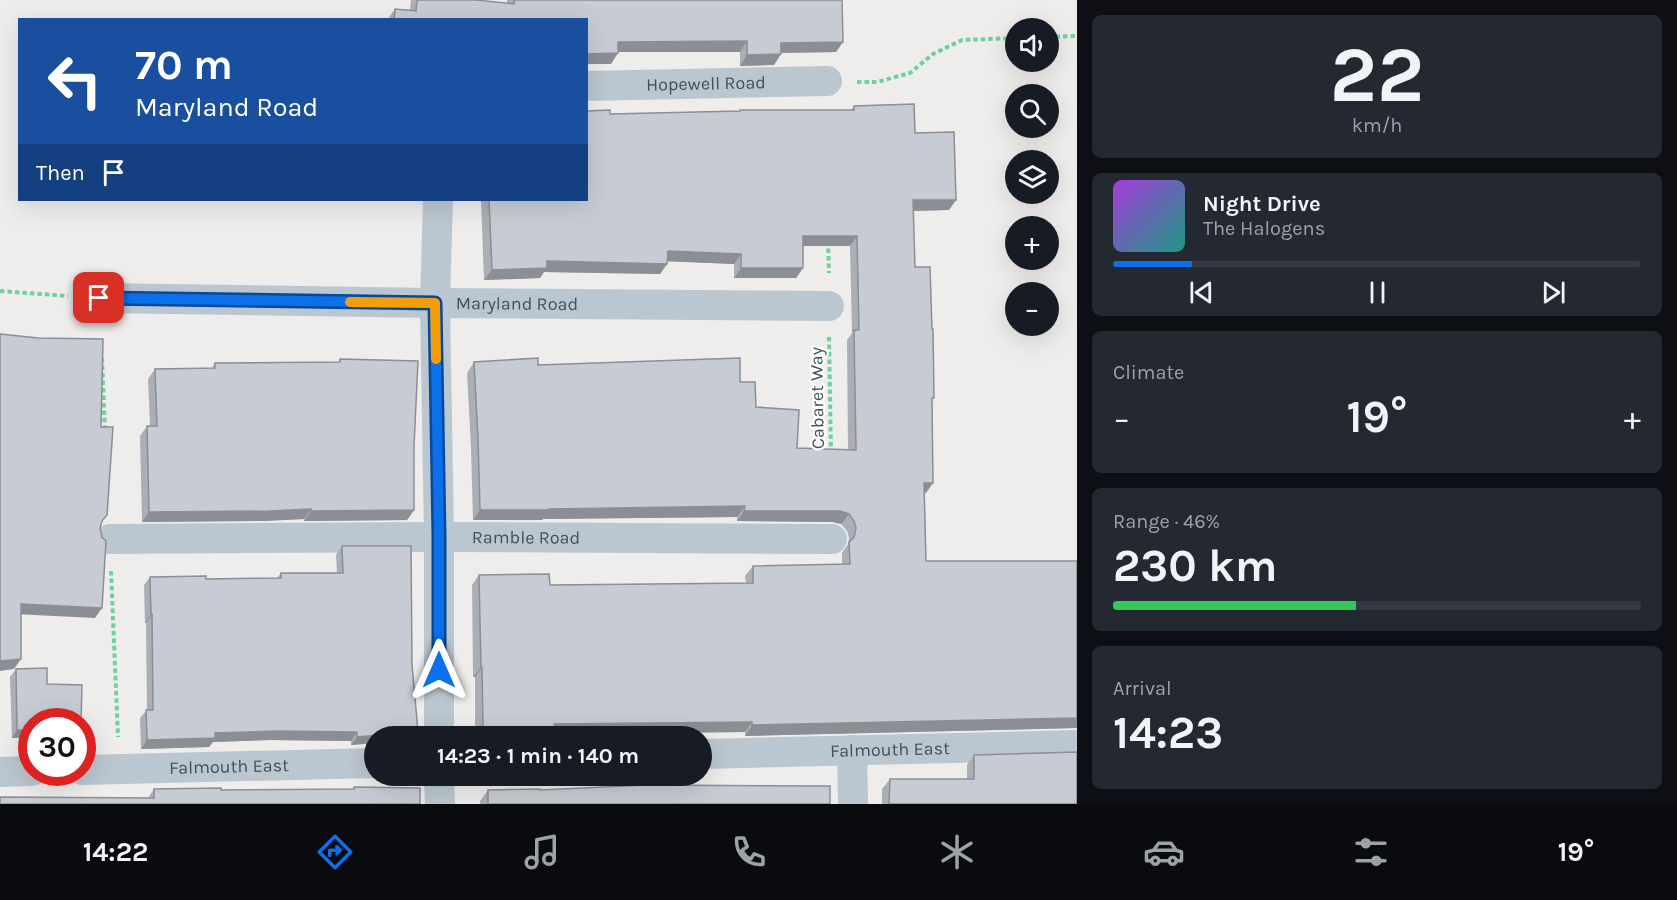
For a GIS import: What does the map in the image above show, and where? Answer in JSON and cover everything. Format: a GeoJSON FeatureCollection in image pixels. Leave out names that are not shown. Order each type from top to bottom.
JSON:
{"type":"FeatureCollection","features":[{"type":"Feature","properties":{"kind":"street","name":"Hopewell Road"},"geometry":{"type":"LineString","coordinates":[[588,86],[827,81]]}},
{"type":"Feature","properties":{"kind":"street"},"geometry":{"type":"LineString","coordinates":[[438,201],[435,303],[439,537],[438,726]]}},
{"type":"Feature","properties":{"kind":"street","name":"Maryland Road"},"geometry":{"type":"LineString","coordinates":[[99,298],[829,306]]}},
{"type":"Feature","properties":{"kind":"street","name":"Ramble Road"},"geometry":{"type":"LineString","coordinates":[[110,539],[439,537],[832,539]]}},
{"type":"Feature","properties":{"kind":"street","name":"Falmouth East"},"geometry":{"type":"LineString","coordinates":[[712,754],[1077,745]]}},
{"type":"Feature","properties":{"kind":"street"},"geometry":{"type":"LineString","coordinates":[[852,750],[853,804]]}},
{"type":"Feature","properties":{"kind":"street","name":"Falmouth East"},"geometry":{"type":"LineString","coordinates":[[96,770],[364,763]]}},
{"type":"Feature","properties":{"kind":"street"},"geometry":{"type":"LineString","coordinates":[[0,772],[18,771]]}},
{"type":"Feature","properties":{"kind":"street"},"geometry":{"type":"LineString","coordinates":[[439,786],[440,804]]}},
{"type":"Feature","properties":{"kind":"path"},"geometry":{"type":"LineString","coordinates":[[1059,37],[1077,36]]}},
{"type":"Feature","properties":{"kind":"path"},"geometry":{"type":"LineString","coordinates":[[827,81],[877,82],[910,73],[933,54],[962,40],[1005,38]]}},
{"type":"Feature","properties":{"kind":"path","name":"Cabaret Way"},"geometry":{"type":"LineString","coordinates":[[828,235],[831,457]]}},
{"type":"Feature","properties":{"kind":"path"},"geometry":{"type":"LineString","coordinates":[[0,291],[99,298]]}},
{"type":"Feature","properties":{"kind":"path"},"geometry":{"type":"LineString","coordinates":[[645,786],[645,795]]}},
{"type":"Feature","properties":{"kind":"building"},"geometry":{"type":"Polygon","coordinates":[[[417,0],[476,0],[514,4],[514,0],[842,0],[843,42],[781,43],[781,54],[747,55],[747,41],[618,42],[618,53],[588,54],[588,18],[394,18],[395,9],[416,11],[417,0]]]}},
{"type":"Feature","properties":{"kind":"building"},"geometry":{"type":"Polygon","coordinates":[[[914,104],[915,133],[954,132],[956,200],[913,200],[915,267],[930,267],[933,329],[933,483],[924,483],[926,561],[1077,561],[1077,718],[752,725],[752,722],[483,726],[479,575],[549,574],[550,585],[753,583],[753,566],[850,564],[849,542],[854,537],[856,528],[849,514],[840,511],[744,511],[745,506],[480,510],[474,362],[538,358],[538,365],[740,358],[740,382],[755,382],[756,407],[799,410],[797,448],[856,450],[854,330],[859,330],[857,236],[803,236],[803,268],[741,268],[741,254],[668,251],[667,264],[547,261],[547,268],[492,270],[489,201],[588,201],[588,111],[610,110],[610,114],[740,110],[854,110],[854,106],[914,104]]]}},
{"type":"Feature","properties":{"kind":"building"},"geometry":{"type":"Polygon","coordinates":[[[0,334],[38,338],[103,339],[101,427],[113,427],[107,515],[100,528],[102,537],[106,541],[102,608],[21,604],[21,659],[0,661],[0,334]]]}},
{"type":"Feature","properties":{"kind":"building"},"geometry":{"type":"Polygon","coordinates":[[[340,359],[418,361],[414,510],[149,512],[147,426],[157,426],[155,369],[215,368],[215,363],[340,362],[340,359]]]}},
{"type":"Feature","properties":{"kind":"building"},"geometry":{"type":"Polygon","coordinates":[[[342,546],[411,546],[412,664],[417,726],[364,726],[364,736],[357,737],[357,732],[277,731],[215,733],[215,738],[147,740],[146,710],[153,710],[150,577],[281,578],[281,573],[343,573],[342,546]]]}},
{"type":"Feature","properties":{"kind":"building"},"geometry":{"type":"Polygon","coordinates":[[[47,668],[47,684],[82,685],[81,708],[18,708],[17,730],[16,669],[47,668]]]}},
{"type":"Feature","properties":{"kind":"building"},"geometry":{"type":"Polygon","coordinates":[[[1077,752],[1077,804],[889,804],[890,779],[974,779],[974,755],[1077,752]]]}},
{"type":"Feature","properties":{"kind":"building"},"geometry":{"type":"Polygon","coordinates":[[[625,786],[830,786],[830,804],[488,804],[488,790],[625,786]]]}},
{"type":"Feature","properties":{"kind":"building"},"geometry":{"type":"Polygon","coordinates":[[[354,787],[420,788],[420,804],[0,804],[0,797],[154,798],[154,789],[354,789],[354,787]]]}},
{"type":"Feature","properties":{"kind":"slow traffic"},"geometry":{"type":"LineString","coordinates":[[350,302],[435,303],[436,359]]}},
{"type":"Feature","properties":{"kind":"route"},"geometry":{"type":"LineString","coordinates":[[99,298],[435,303],[439,670]]}}]}
